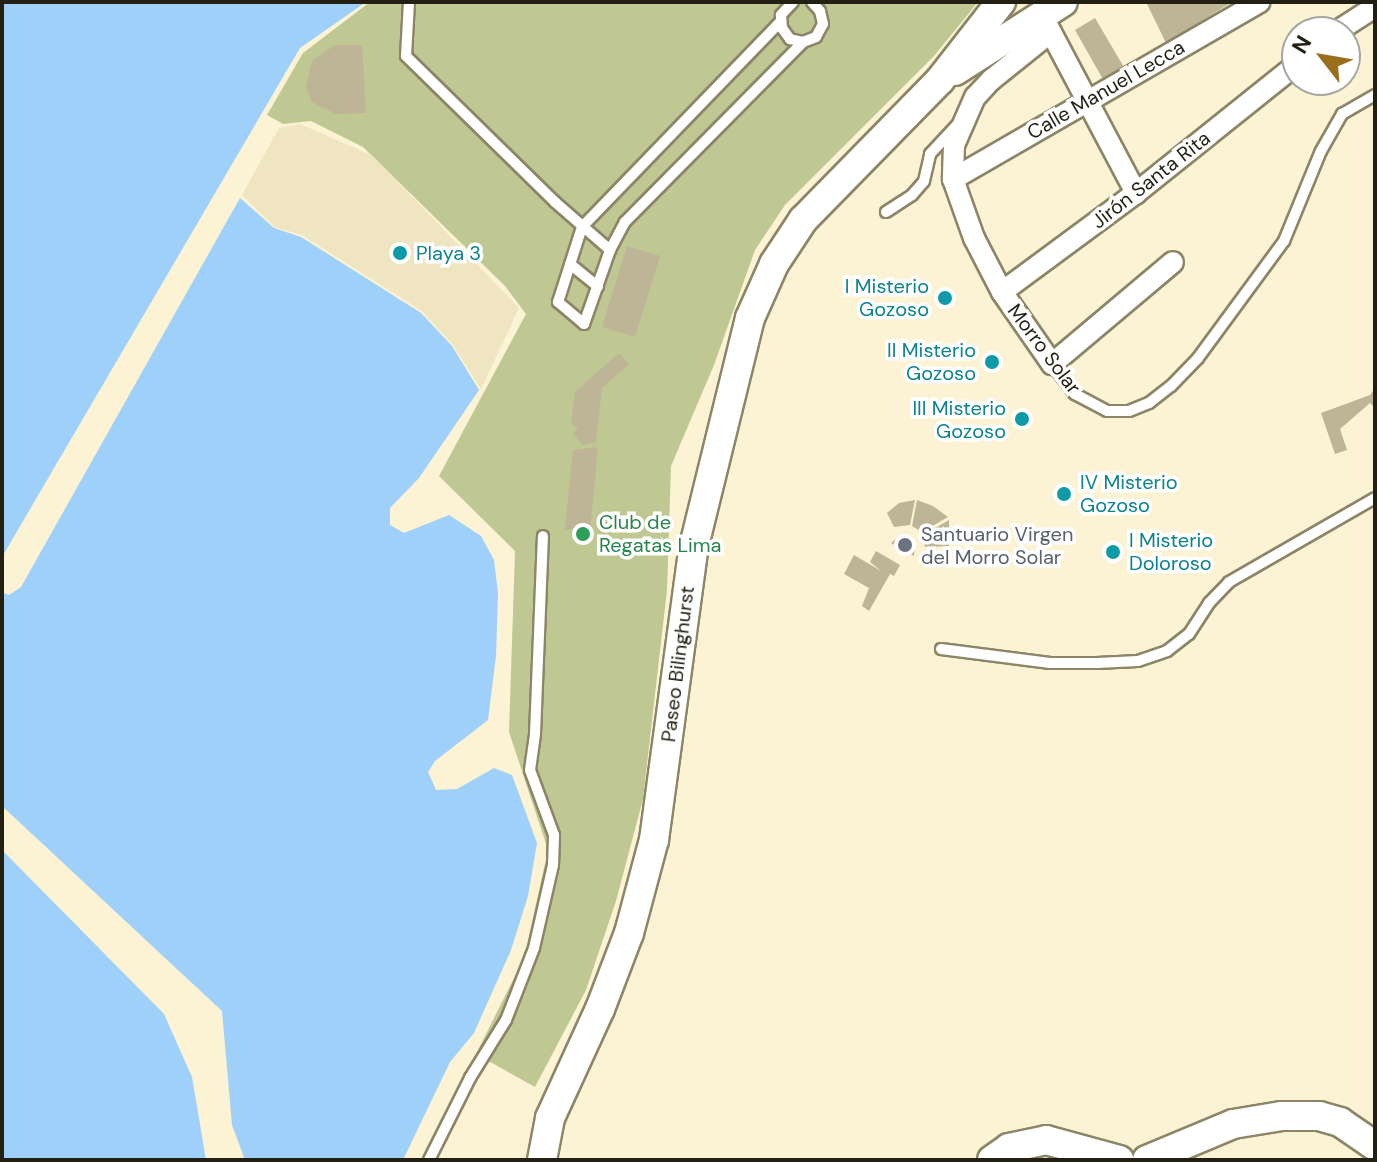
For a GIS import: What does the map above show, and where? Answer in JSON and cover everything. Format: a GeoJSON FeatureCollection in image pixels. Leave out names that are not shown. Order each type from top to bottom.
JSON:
{"type":"FeatureCollection","features":[{"type":"Feature","properties":{"kind":"main road"},"geometry":{"type":"LineString","coordinates":[[940,80],[1001,2]]}},
{"type":"Feature","properties":{"kind":"main road"},"geometry":{"type":"LineString","coordinates":[[1013,2],[1026,16],[1052,17]]}},
{"type":"Feature","properties":{"kind":"main road"},"geometry":{"type":"LineString","coordinates":[[940,80],[1052,17]]}},
{"type":"Feature","properties":{"kind":"main road","name":"Paseo Bilinghurst"},"geometry":{"type":"LineString","coordinates":[[542,1160],[550,1118],[600,1009],[629,933],[654,840],[693,550],[750,318],[774,264],[803,220],[940,80]]}},
{"type":"Feature","properties":{"kind":"main road"},"geometry":{"type":"LineString","coordinates":[[1147,1160],[1233,1124],[1282,1116],[1319,1116],[1340,1122],[1375,1146]]}},
{"type":"Feature","properties":{"kind":"main road"},"geometry":{"type":"LineString","coordinates":[[992,1160],[1009,1148],[1046,1140],[1119,1160]]}},
{"type":"Feature","properties":{"kind":"street","name":"Calle Manuel Lecca"},"geometry":{"type":"LineString","coordinates":[[953,179],[1260,2]]}},
{"type":"Feature","properties":{"kind":"street"},"geometry":{"type":"LineString","coordinates":[[1052,17],[1087,101],[1136,193]]}},
{"type":"Feature","properties":{"kind":"street","name":"Morro Solar"},"geometry":{"type":"LineString","coordinates":[[1052,17],[991,80],[963,120],[954,145],[953,179],[974,238],[1002,292],[1052,364]]}},
{"type":"Feature","properties":{"kind":"street","name":"Jirón Santa Rita"},"geometry":{"type":"LineString","coordinates":[[1002,292],[1136,193],[1281,77]]}},
{"type":"Feature","properties":{"kind":"street"},"geometry":{"type":"LineString","coordinates":[[1052,364],[1173,262]]}},
{"type":"Feature","properties":{"kind":"lane"},"geometry":{"type":"LineString","coordinates":[[409,2],[406,56],[582,227],[610,250]]}},
{"type":"Feature","properties":{"kind":"lane"},"geometry":{"type":"LineString","coordinates":[[793,2],[784,9],[781,21],[582,227],[558,302],[584,324],[610,250],[625,222],[803,42],[821,31],[823,17],[816,3]]}},
{"type":"Feature","properties":{"kind":"lane"},"geometry":{"type":"LineString","coordinates":[[781,21],[785,34],[803,42]]}},
{"type":"Feature","properties":{"kind":"lane","name":"Morro Solar"},"geometry":{"type":"LineString","coordinates":[[1052,364],[1075,394],[1107,411],[1129,411],[1149,403],[1171,386],[1198,358],[1284,241],[1321,151],[1342,114],[1375,95]]}},
{"type":"Feature","properties":{"kind":"lane"},"geometry":{"type":"LineString","coordinates":[[886,212],[912,195],[924,181],[930,154],[963,120]]}},
{"type":"Feature","properties":{"kind":"lane"},"geometry":{"type":"LineString","coordinates":[[570,264],[598,287]]}},
{"type":"Feature","properties":{"kind":"lane"},"geometry":{"type":"LineString","coordinates":[[941,649],[1081,663],[1138,661],[1167,651],[1189,634],[1209,603],[1229,582],[1375,498]]}},
{"type":"Feature","properties":{"kind":"lane"},"geometry":{"type":"LineString","coordinates":[[429,1160],[470,1078],[506,1020],[534,948],[553,865],[554,835],[530,770],[535,734],[543,536]]}},
{"type":"Feature","properties":{"kind":"green space","name":"Club de Regatas Lima"},"geometry":{"type":"Polygon","coordinates":[[[370,2],[978,2],[934,56],[785,205],[755,250],[714,365],[671,466],[667,590],[643,799],[616,901],[586,990],[535,1087],[476,1054],[524,958],[548,850],[509,732],[515,551],[439,476],[526,314],[505,286],[363,147],[311,121],[283,124],[267,115],[303,53],[370,2]]]}},
{"type":"Feature","properties":{"kind":"sand","name":"Playa 3"},"geometry":{"type":"Polygon","coordinates":[[[300,124],[373,156],[519,308],[481,389],[453,345],[422,311],[302,235],[275,227],[242,195],[279,128],[300,124]]]}},
{"type":"Feature","properties":{"kind":"water"},"geometry":{"type":"Polygon","coordinates":[[[2,2],[366,2],[300,48],[2,557],[2,2]]]}},
{"type":"Feature","properties":{"kind":"water"},"geometry":{"type":"Polygon","coordinates":[[[240,198],[274,228],[301,237],[421,313],[452,346],[479,390],[419,478],[390,508],[390,525],[404,533],[449,515],[481,536],[494,560],[498,593],[496,656],[488,720],[435,761],[428,772],[436,790],[457,789],[494,768],[512,775],[537,843],[528,896],[511,950],[474,1033],[450,1062],[403,1160],[245,1160],[232,1125],[222,1011],[2,806],[2,592],[9,595],[21,587],[240,198]]]}},
{"type":"Feature","properties":{"kind":"water"},"geometry":{"type":"Polygon","coordinates":[[[2,850],[164,1014],[192,1077],[206,1160],[2,1160],[2,850]]]}},
{"type":"Feature","properties":{"kind":"building"},"geometry":{"type":"Polygon","coordinates":[[[1146,2],[1232,2],[1166,43],[1146,2]]]}},
{"type":"Feature","properties":{"kind":"building"},"geometry":{"type":"Polygon","coordinates":[[[1095,18],[1125,69],[1104,81],[1075,30],[1095,18]]]}},
{"type":"Feature","properties":{"kind":"building"},"geometry":{"type":"Polygon","coordinates":[[[335,45],[362,45],[366,113],[336,114],[312,102],[306,87],[312,61],[335,45]]]}},
{"type":"Feature","properties":{"kind":"building"},"geometry":{"type":"Polygon","coordinates":[[[627,246],[660,256],[635,337],[602,327],[627,246]]]}},
{"type":"Feature","properties":{"kind":"building"},"geometry":{"type":"Polygon","coordinates":[[[619,353],[629,364],[602,388],[596,442],[582,445],[573,433],[578,428],[571,424],[575,392],[619,353]]]}},
{"type":"Feature","properties":{"kind":"building"},"geometry":{"type":"Polygon","coordinates":[[[1375,388],[1375,408],[1370,403],[1340,429],[1347,450],[1335,454],[1321,413],[1370,395],[1375,388]]]}},
{"type":"Feature","properties":{"kind":"building"},"geometry":{"type":"Polygon","coordinates":[[[598,447],[590,531],[565,529],[573,450],[598,447]]]}},
{"type":"Feature","properties":{"kind":"building"},"geometry":{"type":"Polygon","coordinates":[[[915,500],[910,525],[894,527],[887,513],[899,503],[915,500]]]}},
{"type":"Feature","properties":{"kind":"building"},"geometry":{"type":"Polygon","coordinates":[[[917,500],[933,506],[948,517],[922,532],[912,526],[917,500]]]}},
{"type":"Feature","properties":{"kind":"building"},"geometry":{"type":"Polygon","coordinates":[[[949,520],[949,546],[925,547],[923,535],[949,520]]]}},
{"type":"Feature","properties":{"kind":"building","name":"Santuario Virgen del Morro Solar"},"geometry":{"type":"Polygon","coordinates":[[[901,535],[915,543],[914,556],[891,543],[901,535]]]}},
{"type":"Feature","properties":{"kind":"building"},"geometry":{"type":"Polygon","coordinates":[[[876,551],[900,565],[894,576],[890,574],[869,611],[862,606],[869,588],[844,574],[854,555],[881,571],[870,562],[876,551]]]}},
{"type":"Feature","properties":{"kind":"place","name":"Playa 3"},"geometry":{"type":"Point","coordinates":[400,253]}},
{"type":"Feature","properties":{"kind":"place","name":"I Misterio Gozoso"},"geometry":{"type":"Point","coordinates":[945,298]}},
{"type":"Feature","properties":{"kind":"place","name":"II Misterio Gozoso"},"geometry":{"type":"Point","coordinates":[992,362]}},
{"type":"Feature","properties":{"kind":"place","name":"III Misterio Gozoso"},"geometry":{"type":"Point","coordinates":[1022,419]}},
{"type":"Feature","properties":{"kind":"place","name":"IV Misterio Gozoso"},"geometry":{"type":"Point","coordinates":[1064,494]}},
{"type":"Feature","properties":{"kind":"place","name":"Club de Regatas Lima"},"geometry":{"type":"Point","coordinates":[583,534]}},
{"type":"Feature","properties":{"kind":"place","name":"Santuario Virgen del Morro Solar"},"geometry":{"type":"Point","coordinates":[905,545]}},
{"type":"Feature","properties":{"kind":"place","name":"I Misterio Doloroso"},"geometry":{"type":"Point","coordinates":[1113,552]}}]}
